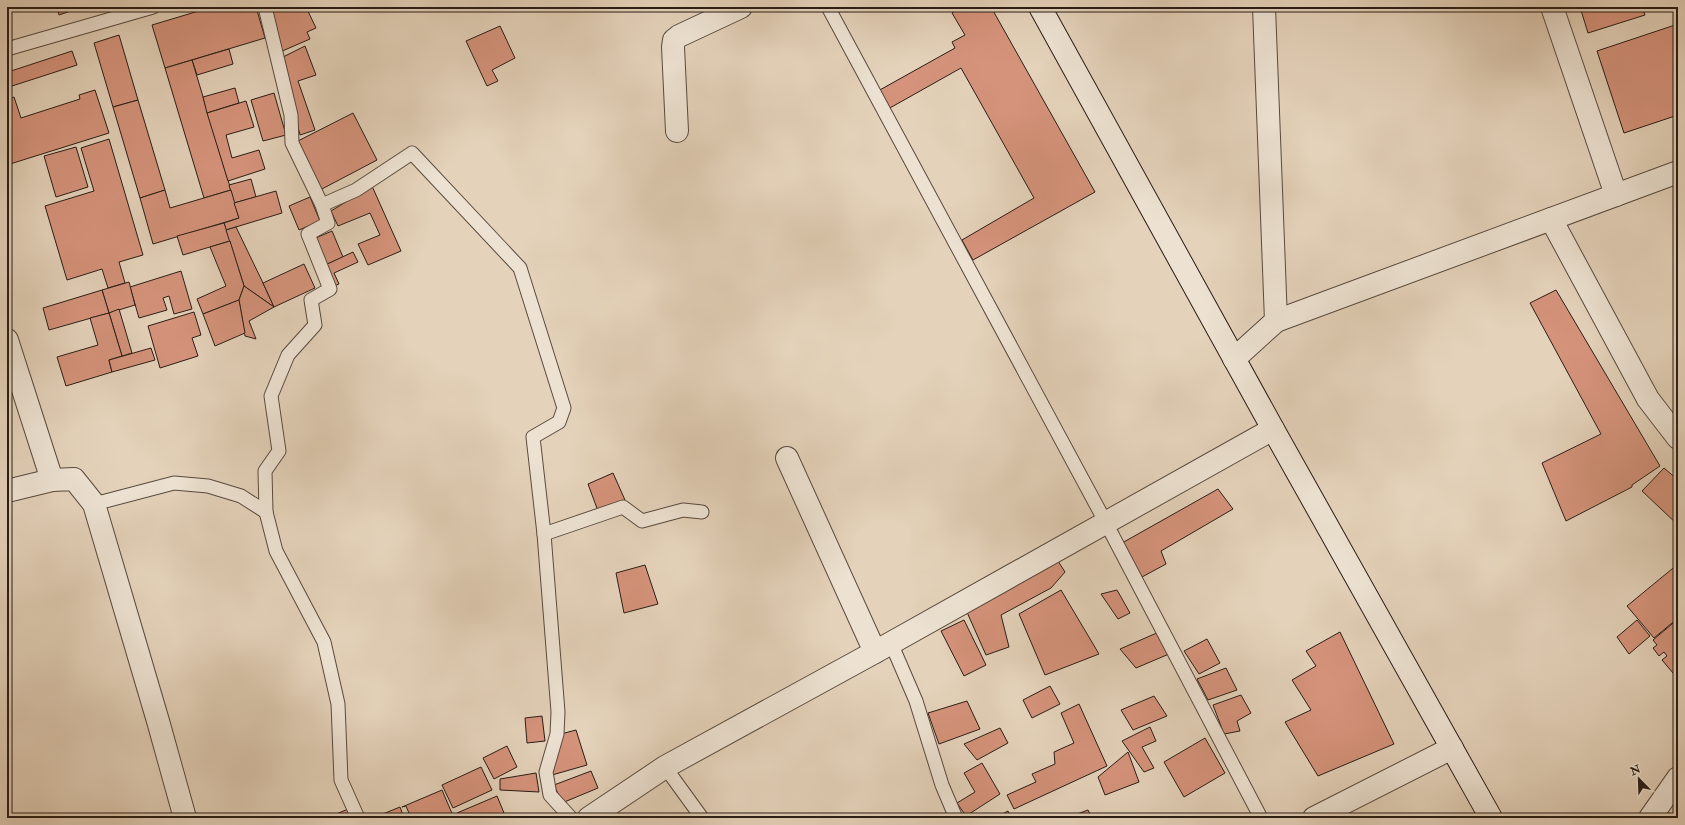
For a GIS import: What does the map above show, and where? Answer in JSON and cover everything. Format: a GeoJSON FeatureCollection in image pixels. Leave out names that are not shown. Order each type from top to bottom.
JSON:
{"type":"FeatureCollection","features":[{"type":"Feature","properties":{"kind":"street"},"geometry":{"type":"LineString","coordinates":[[677,131],[674,40],[679,36],[741,7]]}},
{"type":"Feature","properties":{"kind":"street"},"geometry":{"type":"LineString","coordinates":[[1040,7],[1234,359],[1491,818]]}},
{"type":"Feature","properties":{"kind":"street"},"geometry":{"type":"LineString","coordinates":[[1264,7],[1276,321]]}},
{"type":"Feature","properties":{"kind":"street"},"geometry":{"type":"LineString","coordinates":[[1552,7],[1616,195]]}},
{"type":"Feature","properties":{"kind":"street"},"geometry":{"type":"LineString","coordinates":[[1234,359],[1276,321],[1678,172]]}},
{"type":"Feature","properties":{"kind":"street"},"geometry":{"type":"LineString","coordinates":[[1551,219],[1648,399],[1678,438]]}},
{"type":"Feature","properties":{"kind":"street"},"geometry":{"type":"LineString","coordinates":[[7,340],[52,480]]}},
{"type":"Feature","properties":{"kind":"street"},"geometry":{"type":"LineString","coordinates":[[589,818],[665,767],[883,648],[1273,429]]}},
{"type":"Feature","properties":{"kind":"street"},"geometry":{"type":"LineString","coordinates":[[787,458],[883,648]]}},
{"type":"Feature","properties":{"kind":"street"},"geometry":{"type":"LineString","coordinates":[[7,492],[52,480],[74,478],[94,504],[185,818]]}},
{"type":"Feature","properties":{"kind":"street"},"geometry":{"type":"LineString","coordinates":[[1314,818],[1452,748]]}},
{"type":"Feature","properties":{"kind":"street"},"geometry":{"type":"LineString","coordinates":[[1650,818],[1678,778]]}},
{"type":"Feature","properties":{"kind":"lane"},"geometry":{"type":"LineString","coordinates":[[7,49],[153,7]]}},
{"type":"Feature","properties":{"kind":"lane"},"geometry":{"type":"LineString","coordinates":[[265,7],[291,115],[292,143],[322,205],[328,223],[308,234],[330,289],[311,300],[315,325],[288,355],[271,396],[279,450],[265,471],[266,512],[276,551],[324,642],[338,704],[341,780],[358,818]]}},
{"type":"Feature","properties":{"kind":"lane"},"geometry":{"type":"LineString","coordinates":[[828,7],[1106,523],[1261,818]]}},
{"type":"Feature","properties":{"kind":"lane"},"geometry":{"type":"LineString","coordinates":[[322,205],[356,190],[412,153],[520,268],[564,408],[558,422],[533,437],[544,534],[558,712],[557,734],[546,772],[550,795],[571,818]]}},
{"type":"Feature","properties":{"kind":"lane"},"geometry":{"type":"LineString","coordinates":[[94,504],[174,483],[208,486],[241,496],[266,512]]}},
{"type":"Feature","properties":{"kind":"lane"},"geometry":{"type":"LineString","coordinates":[[544,534],[623,507],[642,521],[683,510],[702,512]]}},
{"type":"Feature","properties":{"kind":"lane"},"geometry":{"type":"LineString","coordinates":[[883,648],[916,700],[942,785],[956,818]]}},
{"type":"Feature","properties":{"kind":"lane"},"geometry":{"type":"LineString","coordinates":[[665,767],[702,818]]}},
{"type":"Feature","properties":{"kind":"building"},"geometry":{"type":"Polygon","coordinates":[[[57,7],[82,7],[59,15],[57,7]]]}},
{"type":"Feature","properties":{"kind":"building"},"geometry":{"type":"Polygon","coordinates":[[[212,7],[256,7],[265,38],[165,68],[152,25],[212,7]]]}},
{"type":"Feature","properties":{"kind":"building"},"geometry":{"type":"Polygon","coordinates":[[[270,7],[306,7],[316,28],[307,32],[310,39],[280,52],[270,7]]]}},
{"type":"Feature","properties":{"kind":"building"},"geometry":{"type":"Polygon","coordinates":[[[962,7],[991,7],[1095,192],[973,260],[962,240],[1034,198],[961,68],[888,109],[878,91],[955,48],[952,42],[965,35],[952,13],[962,7]]]}},
{"type":"Feature","properties":{"kind":"building"},"geometry":{"type":"Polygon","coordinates":[[[1580,7],[1642,7],[1645,15],[1588,33],[1580,7]]]}},
{"type":"Feature","properties":{"kind":"building"},"geometry":{"type":"Polygon","coordinates":[[[1678,24],[1678,115],[1624,133],[1597,51],[1678,24]]]}},
{"type":"Feature","properties":{"kind":"building"},"geometry":{"type":"Polygon","coordinates":[[[500,26],[515,58],[492,70],[498,81],[487,86],[466,41],[500,26]]]}},
{"type":"Feature","properties":{"kind":"building"},"geometry":{"type":"Polygon","coordinates":[[[119,35],[138,100],[113,107],[94,43],[119,35]]]}},
{"type":"Feature","properties":{"kind":"building"},"geometry":{"type":"Polygon","coordinates":[[[305,46],[316,75],[298,81],[315,130],[300,135],[281,58],[305,46]]]}},
{"type":"Feature","properties":{"kind":"building"},"geometry":{"type":"Polygon","coordinates":[[[229,49],[233,64],[197,75],[192,60],[229,49]]]}},
{"type":"Feature","properties":{"kind":"building"},"geometry":{"type":"Polygon","coordinates":[[[72,51],[77,65],[12,86],[8,72],[72,51]]]}},
{"type":"Feature","properties":{"kind":"building"},"geometry":{"type":"Polygon","coordinates":[[[192,60],[231,190],[204,198],[165,68],[192,60]]]}},
{"type":"Feature","properties":{"kind":"building"},"geometry":{"type":"Polygon","coordinates":[[[235,88],[239,103],[207,113],[203,97],[235,88]]]}},
{"type":"Feature","properties":{"kind":"building"},"geometry":{"type":"Polygon","coordinates":[[[95,90],[109,133],[10,164],[7,155],[7,100],[14,97],[21,118],[80,99],[79,95],[95,90]]]}},
{"type":"Feature","properties":{"kind":"building"},"geometry":{"type":"Polygon","coordinates":[[[274,93],[286,135],[263,141],[251,100],[274,93]]]}},
{"type":"Feature","properties":{"kind":"building"},"geometry":{"type":"Polygon","coordinates":[[[138,100],[165,190],[140,198],[113,107],[138,100]]]}},
{"type":"Feature","properties":{"kind":"building"},"geometry":{"type":"Polygon","coordinates":[[[246,101],[254,127],[226,135],[232,158],[259,150],[265,169],[228,181],[207,113],[246,101]]]}},
{"type":"Feature","properties":{"kind":"building"},"geometry":{"type":"Polygon","coordinates":[[[353,113],[377,160],[320,190],[296,142],[353,113]]]}},
{"type":"Feature","properties":{"kind":"building"},"geometry":{"type":"Polygon","coordinates":[[[109,139],[143,255],[119,262],[125,283],[108,288],[102,269],[67,280],[45,206],[94,191],[81,148],[109,139]]]}},
{"type":"Feature","properties":{"kind":"building"},"geometry":{"type":"Polygon","coordinates":[[[76,147],[88,187],[56,197],[44,156],[76,147]]]}},
{"type":"Feature","properties":{"kind":"building"},"geometry":{"type":"Polygon","coordinates":[[[251,179],[256,197],[234,203],[229,185],[251,179]]]}},
{"type":"Feature","properties":{"kind":"building"},"geometry":{"type":"Polygon","coordinates":[[[372,186],[401,251],[368,265],[358,244],[380,235],[370,213],[338,226],[331,211],[372,186]]]}},
{"type":"Feature","properties":{"kind":"building"},"geometry":{"type":"Polygon","coordinates":[[[165,190],[170,208],[231,190],[239,218],[153,244],[140,198],[165,190]]]}},
{"type":"Feature","properties":{"kind":"building"},"geometry":{"type":"Polygon","coordinates":[[[276,191],[282,213],[226,230],[224,223],[239,218],[234,203],[276,191]]]}},
{"type":"Feature","properties":{"kind":"building"},"geometry":{"type":"Polygon","coordinates":[[[310,197],[320,221],[299,230],[289,206],[310,197]]]}},
{"type":"Feature","properties":{"kind":"building"},"geometry":{"type":"Polygon","coordinates":[[[224,223],[230,241],[183,255],[177,236],[224,223]]]}},
{"type":"Feature","properties":{"kind":"building"},"geometry":{"type":"Polygon","coordinates":[[[236,227],[274,307],[244,286],[226,230],[236,227]]]}},
{"type":"Feature","properties":{"kind":"building"},"geometry":{"type":"Polygon","coordinates":[[[332,231],[343,257],[323,266],[311,240],[332,231]]]}},
{"type":"Feature","properties":{"kind":"building"},"geometry":{"type":"Polygon","coordinates":[[[230,241],[244,286],[239,300],[203,314],[197,299],[226,286],[210,247],[230,241]]]}},
{"type":"Feature","properties":{"kind":"building"},"geometry":{"type":"Polygon","coordinates":[[[353,252],[358,262],[334,273],[339,284],[332,287],[323,266],[353,252]]]}},
{"type":"Feature","properties":{"kind":"building"},"geometry":{"type":"Polygon","coordinates":[[[304,264],[315,288],[274,307],[263,283],[304,264]]]}},
{"type":"Feature","properties":{"kind":"building"},"geometry":{"type":"Polygon","coordinates":[[[181,271],[192,309],[174,314],[169,296],[163,298],[167,310],[139,318],[130,287],[181,271]]]}},
{"type":"Feature","properties":{"kind":"building"},"geometry":{"type":"Polygon","coordinates":[[[129,282],[135,305],[109,313],[102,290],[129,282]]]}},
{"type":"Feature","properties":{"kind":"building"},"geometry":{"type":"Polygon","coordinates":[[[244,286],[274,307],[249,321],[256,339],[245,336],[239,300],[244,286]]]}},
{"type":"Feature","properties":{"kind":"building"},"geometry":{"type":"Polygon","coordinates":[[[102,290],[109,313],[49,330],[43,308],[102,290]]]}},
{"type":"Feature","properties":{"kind":"building"},"geometry":{"type":"Polygon","coordinates":[[[1556,290],[1660,466],[1632,485],[1632,487],[1566,521],[1542,463],[1601,434],[1530,303],[1556,290]]]}},
{"type":"Feature","properties":{"kind":"building"},"geometry":{"type":"Polygon","coordinates":[[[239,300],[245,333],[215,346],[203,314],[239,300]]]}},
{"type":"Feature","properties":{"kind":"building"},"geometry":{"type":"Polygon","coordinates":[[[119,309],[132,353],[122,356],[109,313],[119,309]]]}},
{"type":"Feature","properties":{"kind":"building"},"geometry":{"type":"Polygon","coordinates":[[[194,312],[201,335],[192,338],[198,356],[160,368],[148,326],[194,312]]]}},
{"type":"Feature","properties":{"kind":"building"},"geometry":{"type":"Polygon","coordinates":[[[109,313],[122,356],[109,360],[112,372],[66,386],[57,357],[98,345],[90,318],[109,313]]]}},
{"type":"Feature","properties":{"kind":"building"},"geometry":{"type":"Polygon","coordinates":[[[151,348],[155,360],[112,372],[109,360],[151,348]]]}},
{"type":"Feature","properties":{"kind":"building"},"geometry":{"type":"Polygon","coordinates":[[[1664,468],[1678,480],[1678,525],[1642,491],[1664,468]]]}},
{"type":"Feature","properties":{"kind":"building"},"geometry":{"type":"Polygon","coordinates":[[[613,473],[625,500],[598,511],[588,484],[613,473]]]}},
{"type":"Feature","properties":{"kind":"building"},"geometry":{"type":"Polygon","coordinates":[[[1218,489],[1233,509],[1161,551],[1166,564],[1142,577],[1122,543],[1218,489]]]}},
{"type":"Feature","properties":{"kind":"building"},"geometry":{"type":"Polygon","coordinates":[[[1058,561],[1065,572],[1051,588],[1001,615],[1009,647],[986,655],[966,610],[1058,561]]]}},
{"type":"Feature","properties":{"kind":"building"},"geometry":{"type":"Polygon","coordinates":[[[1678,564],[1678,618],[1654,638],[1627,606],[1678,564]]]}},
{"type":"Feature","properties":{"kind":"building"},"geometry":{"type":"Polygon","coordinates":[[[645,565],[658,604],[624,613],[616,573],[645,565]]]}},
{"type":"Feature","properties":{"kind":"building"},"geometry":{"type":"Polygon","coordinates":[[[1061,590],[1099,654],[1045,675],[1019,614],[1061,590]]]}},
{"type":"Feature","properties":{"kind":"building"},"geometry":{"type":"Polygon","coordinates":[[[1117,590],[1130,613],[1118,619],[1101,594],[1117,590]]]}},
{"type":"Feature","properties":{"kind":"building"},"geometry":{"type":"Polygon","coordinates":[[[1678,619],[1678,656],[1673,660],[1678,665],[1678,669],[1673,673],[1662,660],[1667,656],[1664,652],[1659,656],[1653,648],[1657,645],[1653,640],[1678,619]]]}},
{"type":"Feature","properties":{"kind":"building"},"geometry":{"type":"Polygon","coordinates":[[[964,620],[986,665],[964,676],[941,631],[964,620]]]}},
{"type":"Feature","properties":{"kind":"building"},"geometry":{"type":"Polygon","coordinates":[[[1637,620],[1650,636],[1629,654],[1617,637],[1637,620]]]}},
{"type":"Feature","properties":{"kind":"building"},"geometry":{"type":"Polygon","coordinates":[[[1159,632],[1169,654],[1136,668],[1120,649],[1159,632]]]}},
{"type":"Feature","properties":{"kind":"building"},"geometry":{"type":"Polygon","coordinates":[[[1340,632],[1394,744],[1318,776],[1285,722],[1311,710],[1292,680],[1316,666],[1306,651],[1340,632]]]}},
{"type":"Feature","properties":{"kind":"building"},"geometry":{"type":"Polygon","coordinates":[[[1207,639],[1220,663],[1199,674],[1184,651],[1207,639]]]}},
{"type":"Feature","properties":{"kind":"building"},"geometry":{"type":"Polygon","coordinates":[[[1226,668],[1237,690],[1208,700],[1197,679],[1226,668]]]}},
{"type":"Feature","properties":{"kind":"building"},"geometry":{"type":"Polygon","coordinates":[[[1050,686],[1060,704],[1032,718],[1023,700],[1050,686]]]}},
{"type":"Feature","properties":{"kind":"building"},"geometry":{"type":"Polygon","coordinates":[[[1241,695],[1251,713],[1237,721],[1240,731],[1224,734],[1213,705],[1241,695]]]}},
{"type":"Feature","properties":{"kind":"building"},"geometry":{"type":"Polygon","coordinates":[[[1154,696],[1167,716],[1133,730],[1121,710],[1154,696]]]}},
{"type":"Feature","properties":{"kind":"building"},"geometry":{"type":"Polygon","coordinates":[[[967,701],[980,729],[939,744],[928,713],[967,701]]]}},
{"type":"Feature","properties":{"kind":"building"},"geometry":{"type":"Polygon","coordinates":[[[1079,704],[1107,766],[1014,809],[1007,795],[1036,782],[1032,774],[1055,764],[1054,752],[1074,743],[1061,713],[1079,704]]]}},
{"type":"Feature","properties":{"kind":"building"},"geometry":{"type":"Polygon","coordinates":[[[542,716],[545,741],[527,743],[525,718],[542,716]]]}},
{"type":"Feature","properties":{"kind":"building"},"geometry":{"type":"Polygon","coordinates":[[[1150,727],[1156,741],[1142,747],[1154,768],[1144,772],[1122,741],[1150,727]]]}},
{"type":"Feature","properties":{"kind":"building"},"geometry":{"type":"Polygon","coordinates":[[[1000,728],[1008,743],[977,760],[964,744],[1000,728]]]}},
{"type":"Feature","properties":{"kind":"building"},"geometry":{"type":"Polygon","coordinates":[[[576,730],[587,765],[552,775],[561,734],[576,730]]]}},
{"type":"Feature","properties":{"kind":"building"},"geometry":{"type":"Polygon","coordinates":[[[1205,738],[1225,773],[1184,797],[1164,762],[1205,738]]]}},
{"type":"Feature","properties":{"kind":"building"},"geometry":{"type":"Polygon","coordinates":[[[507,746],[517,767],[494,779],[483,758],[507,746]]]}},
{"type":"Feature","properties":{"kind":"building"},"geometry":{"type":"Polygon","coordinates":[[[1128,752],[1139,782],[1105,795],[1098,777],[1128,752]]]}},
{"type":"Feature","properties":{"kind":"building"},"geometry":{"type":"Polygon","coordinates":[[[982,763],[1000,794],[966,816],[957,803],[975,792],[964,773],[982,763]]]}},
{"type":"Feature","properties":{"kind":"building"},"geometry":{"type":"Polygon","coordinates":[[[481,767],[492,790],[453,808],[442,785],[481,767]]]}},
{"type":"Feature","properties":{"kind":"building"},"geometry":{"type":"Polygon","coordinates":[[[591,771],[598,788],[562,803],[554,785],[591,771]]]}},
{"type":"Feature","properties":{"kind":"building"},"geometry":{"type":"Polygon","coordinates":[[[536,773],[539,792],[500,790],[500,779],[536,773]]]}},
{"type":"Feature","properties":{"kind":"building"},"geometry":{"type":"Polygon","coordinates":[[[442,790],[454,818],[411,818],[406,806],[402,807],[442,790]]]}},
{"type":"Feature","properties":{"kind":"building"},"geometry":{"type":"Polygon","coordinates":[[[497,796],[504,813],[491,818],[458,818],[457,813],[497,796]]]}},
{"type":"Feature","properties":{"kind":"building"},"geometry":{"type":"Polygon","coordinates":[[[400,807],[404,818],[373,818],[400,807]]]}},
{"type":"Feature","properties":{"kind":"building"},"geometry":{"type":"Polygon","coordinates":[[[348,809],[352,818],[327,818],[348,809]]]}},
{"type":"Feature","properties":{"kind":"building"},"geometry":{"type":"Polygon","coordinates":[[[1088,810],[1092,818],[1069,818],[1069,817],[1088,810]]]}},
{"type":"Feature","properties":{"kind":"building"},"geometry":{"type":"Polygon","coordinates":[[[1008,811],[1011,818],[995,818],[1008,811]]]}}]}
